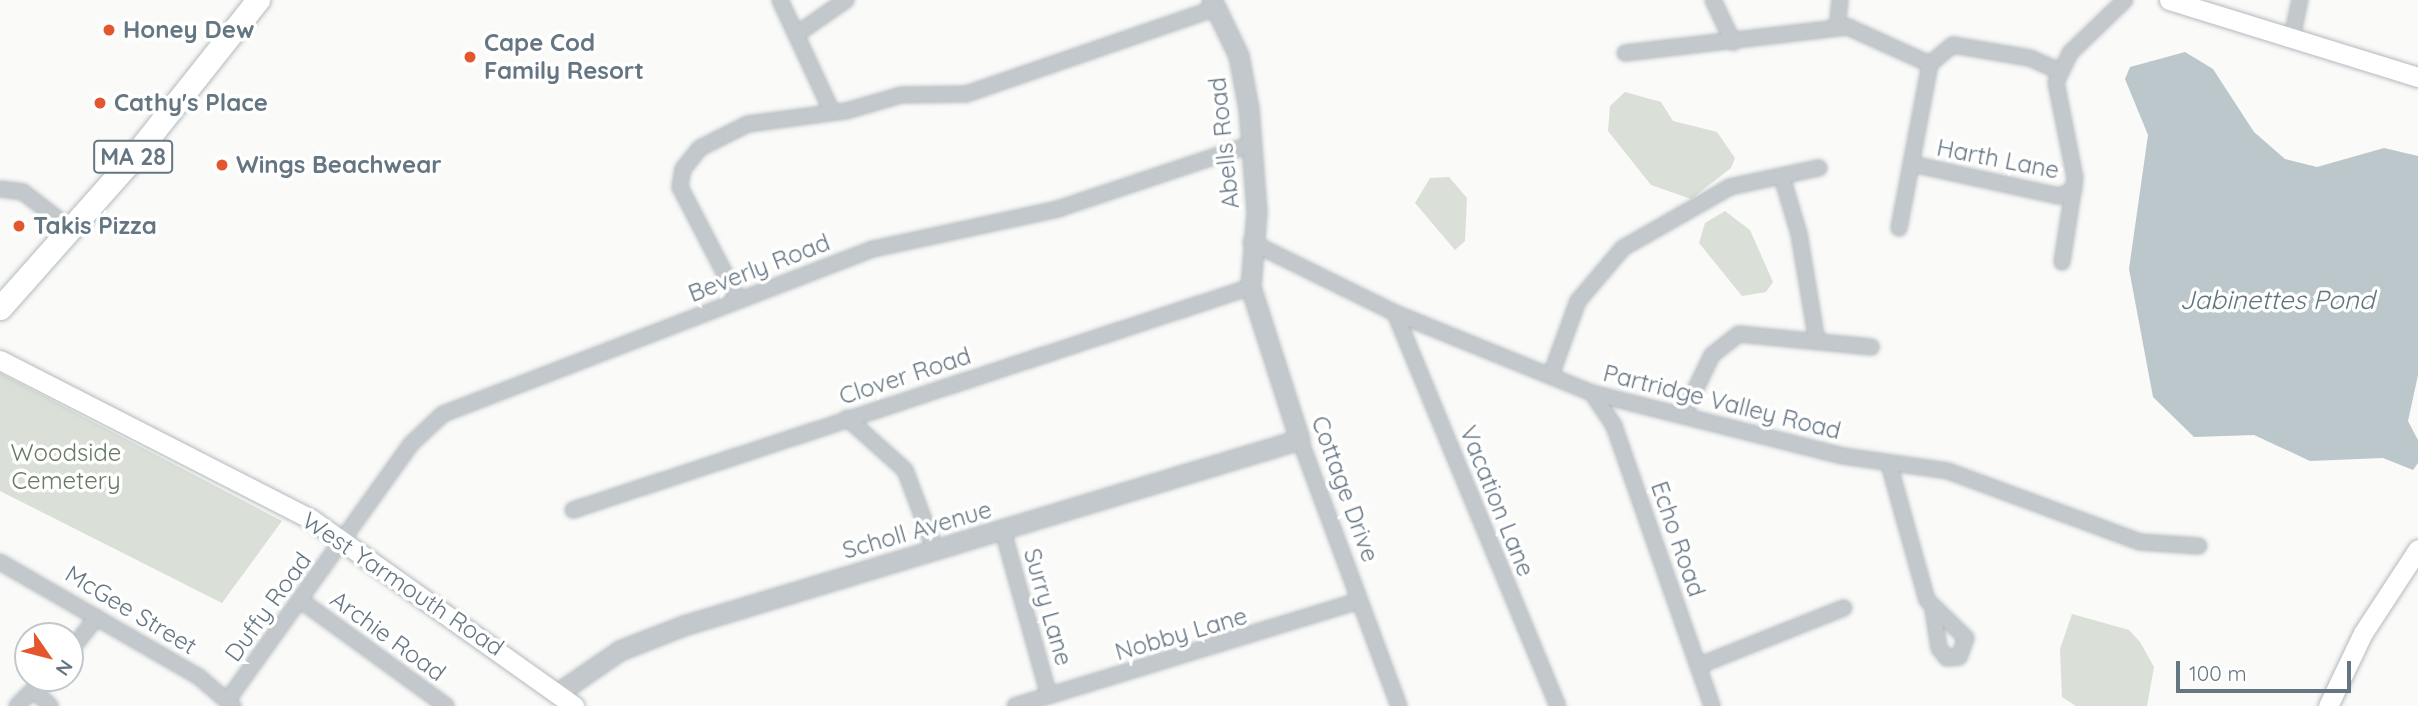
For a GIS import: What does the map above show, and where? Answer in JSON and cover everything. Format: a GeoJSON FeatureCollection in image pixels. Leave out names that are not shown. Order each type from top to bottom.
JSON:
{"type":"FeatureCollection","features":[{"type":"Feature","properties":{"kind":"main road","name":"MA 28"},"geometry":{"type":"LineString","coordinates":[[0,308],[71,229],[258,0]]}},
{"type":"Feature","properties":{"kind":"main road"},"geometry":{"type":"LineString","coordinates":[[2169,0],[2418,77]]}},
{"type":"Feature","properties":{"kind":"main road","name":"West Yarmouth Road"},"geometry":{"type":"LineString","coordinates":[[0,360],[344,538],[566,700]]}},
{"type":"Feature","properties":{"kind":"main road"},"geometry":{"type":"LineString","coordinates":[[2328,706],[2363,633],[2418,549]]}},
{"type":"Feature","properties":{"kind":"street"},"geometry":{"type":"LineString","coordinates":[[780,0],[832,113]]}},
{"type":"Feature","properties":{"kind":"street"},"geometry":{"type":"LineString","coordinates":[[797,34],[846,0]]}},
{"type":"Feature","properties":{"kind":"street"},"geometry":{"type":"LineString","coordinates":[[1713,0],[1733,42]]}},
{"type":"Feature","properties":{"kind":"street"},"geometry":{"type":"LineString","coordinates":[[1837,28],[1840,0]]}},
{"type":"Feature","properties":{"kind":"street"},"geometry":{"type":"LineString","coordinates":[[2062,262],[2074,190],[2056,94],[2059,71],[2125,0]]}},
{"type":"Feature","properties":{"kind":"street"},"geometry":{"type":"LineString","coordinates":[[2292,37],[2300,0]]}},
{"type":"Feature","properties":{"kind":"street"},"geometry":{"type":"LineString","coordinates":[[738,299],[680,187],[683,169],[700,148],[748,124],[832,113],[901,95],[966,94],[1214,4]]}},
{"type":"Feature","properties":{"kind":"street","name":"Abells Road"},"geometry":{"type":"LineString","coordinates":[[1214,4],[1239,56],[1252,144],[1257,212],[1251,242],[1251,287]]}},
{"type":"Feature","properties":{"kind":"street"},"geometry":{"type":"LineString","coordinates":[[1625,53],[1837,28],[1930,64]]}},
{"type":"Feature","properties":{"kind":"street"},"geometry":{"type":"LineString","coordinates":[[1899,228],[1930,64],[1953,45],[2030,58],[2059,71]]}},
{"type":"Feature","properties":{"kind":"street","name":"Beverly Road"},"geometry":{"type":"LineString","coordinates":[[344,538],[411,444],[443,414],[873,249],[1058,209],[1252,144]]}},
{"type":"Feature","properties":{"kind":"street","name":"Harth Lane"},"geometry":{"type":"LineString","coordinates":[[1912,164],[2059,196],[2074,190]]}},
{"type":"Feature","properties":{"kind":"street"},"geometry":{"type":"LineString","coordinates":[[1551,375],[1578,301],[1603,265],[1701,200],[1755,179],[1782,177],[1819,168]]}},
{"type":"Feature","properties":{"kind":"street"},"geometry":{"type":"LineString","coordinates":[[1782,177],[1799,234],[1816,336]]}},
{"type":"Feature","properties":{"kind":"street"},"geometry":{"type":"LineString","coordinates":[[0,189],[23,192],[71,229]]}},
{"type":"Feature","properties":{"kind":"street","name":"Partridge Valley Road"},"geometry":{"type":"LineString","coordinates":[[1251,242],[1395,313],[1591,393],[1889,464],[1968,477],[2150,545],[2199,547]]}},
{"type":"Feature","properties":{"kind":"street","name":"Clover Road"},"geometry":{"type":"LineString","coordinates":[[573,510],[1251,287]]}},
{"type":"Feature","properties":{"kind":"street","name":"Cottage Drive"},"geometry":{"type":"LineString","coordinates":[[1251,287],[1300,440],[1399,706]]}},
{"type":"Feature","properties":{"kind":"street","name":"Vacation Lane"},"geometry":{"type":"LineString","coordinates":[[1395,313],[1558,706]]}},
{"type":"Feature","properties":{"kind":"street"},"geometry":{"type":"LineString","coordinates":[[1684,413],[1722,341],[1755,333],[1816,336],[1871,347]]}},
{"type":"Feature","properties":{"kind":"street","name":"Echo Road"},"geometry":{"type":"LineString","coordinates":[[1591,393],[1614,426],[1712,706]]}},
{"type":"Feature","properties":{"kind":"street"},"geometry":{"type":"LineString","coordinates":[[847,418],[905,470],[935,550]]}},
{"type":"Feature","properties":{"kind":"street","name":"Scholl Avenue"},"geometry":{"type":"LineString","coordinates":[[566,700],[641,642],[1300,440]]}},
{"type":"Feature","properties":{"kind":"street"},"geometry":{"type":"LineString","coordinates":[[1889,464],[1933,610]]}},
{"type":"Feature","properties":{"kind":"street","name":"Surry Lane"},"geometry":{"type":"LineString","coordinates":[[1003,531],[1049,696]]}},
{"type":"Feature","properties":{"kind":"street","name":"Duffy Road"},"geometry":{"type":"LineString","coordinates":[[230,704],[303,603],[344,538]]}},
{"type":"Feature","properties":{"kind":"street","name":"McGee Street"},"geometry":{"type":"LineString","coordinates":[[0,562],[97,617],[230,704]]}},
{"type":"Feature","properties":{"kind":"street","name":"Nobby Lane"},"geometry":{"type":"LineString","coordinates":[[1015,706],[1359,601]]}},
{"type":"Feature","properties":{"kind":"street","name":"Archie Road"},"geometry":{"type":"LineString","coordinates":[[303,603],[446,706]]}},
{"type":"Feature","properties":{"kind":"street"},"geometry":{"type":"LineString","coordinates":[[1698,666],[1844,608]]}},
{"type":"Feature","properties":{"kind":"street"},"geometry":{"type":"LineString","coordinates":[[84,633],[97,617]]}},
{"type":"Feature","properties":{"kind":"street"},"geometry":{"type":"LineString","coordinates":[[17,706],[32,692]]}},
{"type":"Feature","properties":{"kind":"street"},"geometry":{"type":"LineString","coordinates":[[36,692],[50,706]]}},
{"type":"Feature","properties":{"kind":"green space"},"geometry":{"type":"Polygon","coordinates":[[[1625,92],[1661,102],[1673,121],[1717,132],[1735,158],[1731,168],[1691,199],[1651,185],[1608,131],[1610,106],[1625,92]]]}},
{"type":"Feature","properties":{"kind":"green space"},"geometry":{"type":"Polygon","coordinates":[[[1449,177],[1467,198],[1465,241],[1455,250],[1415,203],[1430,178],[1449,177]]]}},
{"type":"Feature","properties":{"kind":"green space"},"geometry":{"type":"Polygon","coordinates":[[[1725,211],[1750,230],[1773,282],[1766,292],[1742,296],[1699,243],[1705,223],[1725,211]]]}},
{"type":"Feature","properties":{"kind":"green space","name":"Woodside Cemetery"},"geometry":{"type":"Polygon","coordinates":[[[0,373],[282,521],[222,603],[0,491],[0,373]]]}},
{"type":"Feature","properties":{"kind":"green space"},"geometry":{"type":"Polygon","coordinates":[[[2072,614],[2129,630],[2140,642],[2154,667],[2147,706],[2076,706],[2062,697],[2060,649],[2072,614]]]}},
{"type":"Feature","properties":{"kind":"water","name":"Jabinettes Pond"},"geometry":{"type":"Polygon","coordinates":[[[2185,52],[2213,69],[2254,132],[2285,159],[2317,167],[2384,148],[2418,156],[2418,375],[2408,421],[2418,440],[2418,463],[2413,470],[2383,458],[2310,461],[2254,435],[2194,437],[2153,397],[2129,269],[2148,135],[2125,79],[2130,67],[2185,52]]]}},
{"type":"Feature","properties":{"kind":"place","name":"Honey Dew"},"geometry":{"type":"Point","coordinates":[109,30]}},
{"type":"Feature","properties":{"kind":"place","name":"Cape Cod Family Resort"},"geometry":{"type":"Point","coordinates":[470,57]}},
{"type":"Feature","properties":{"kind":"place","name":"Cathy's Place"},"geometry":{"type":"Point","coordinates":[100,103]}},
{"type":"Feature","properties":{"kind":"place","name":"Wings Beachwear"},"geometry":{"type":"Point","coordinates":[222,165]}},
{"type":"Feature","properties":{"kind":"place","name":"Takis Pizza"},"geometry":{"type":"Point","coordinates":[19,226]}}]}
